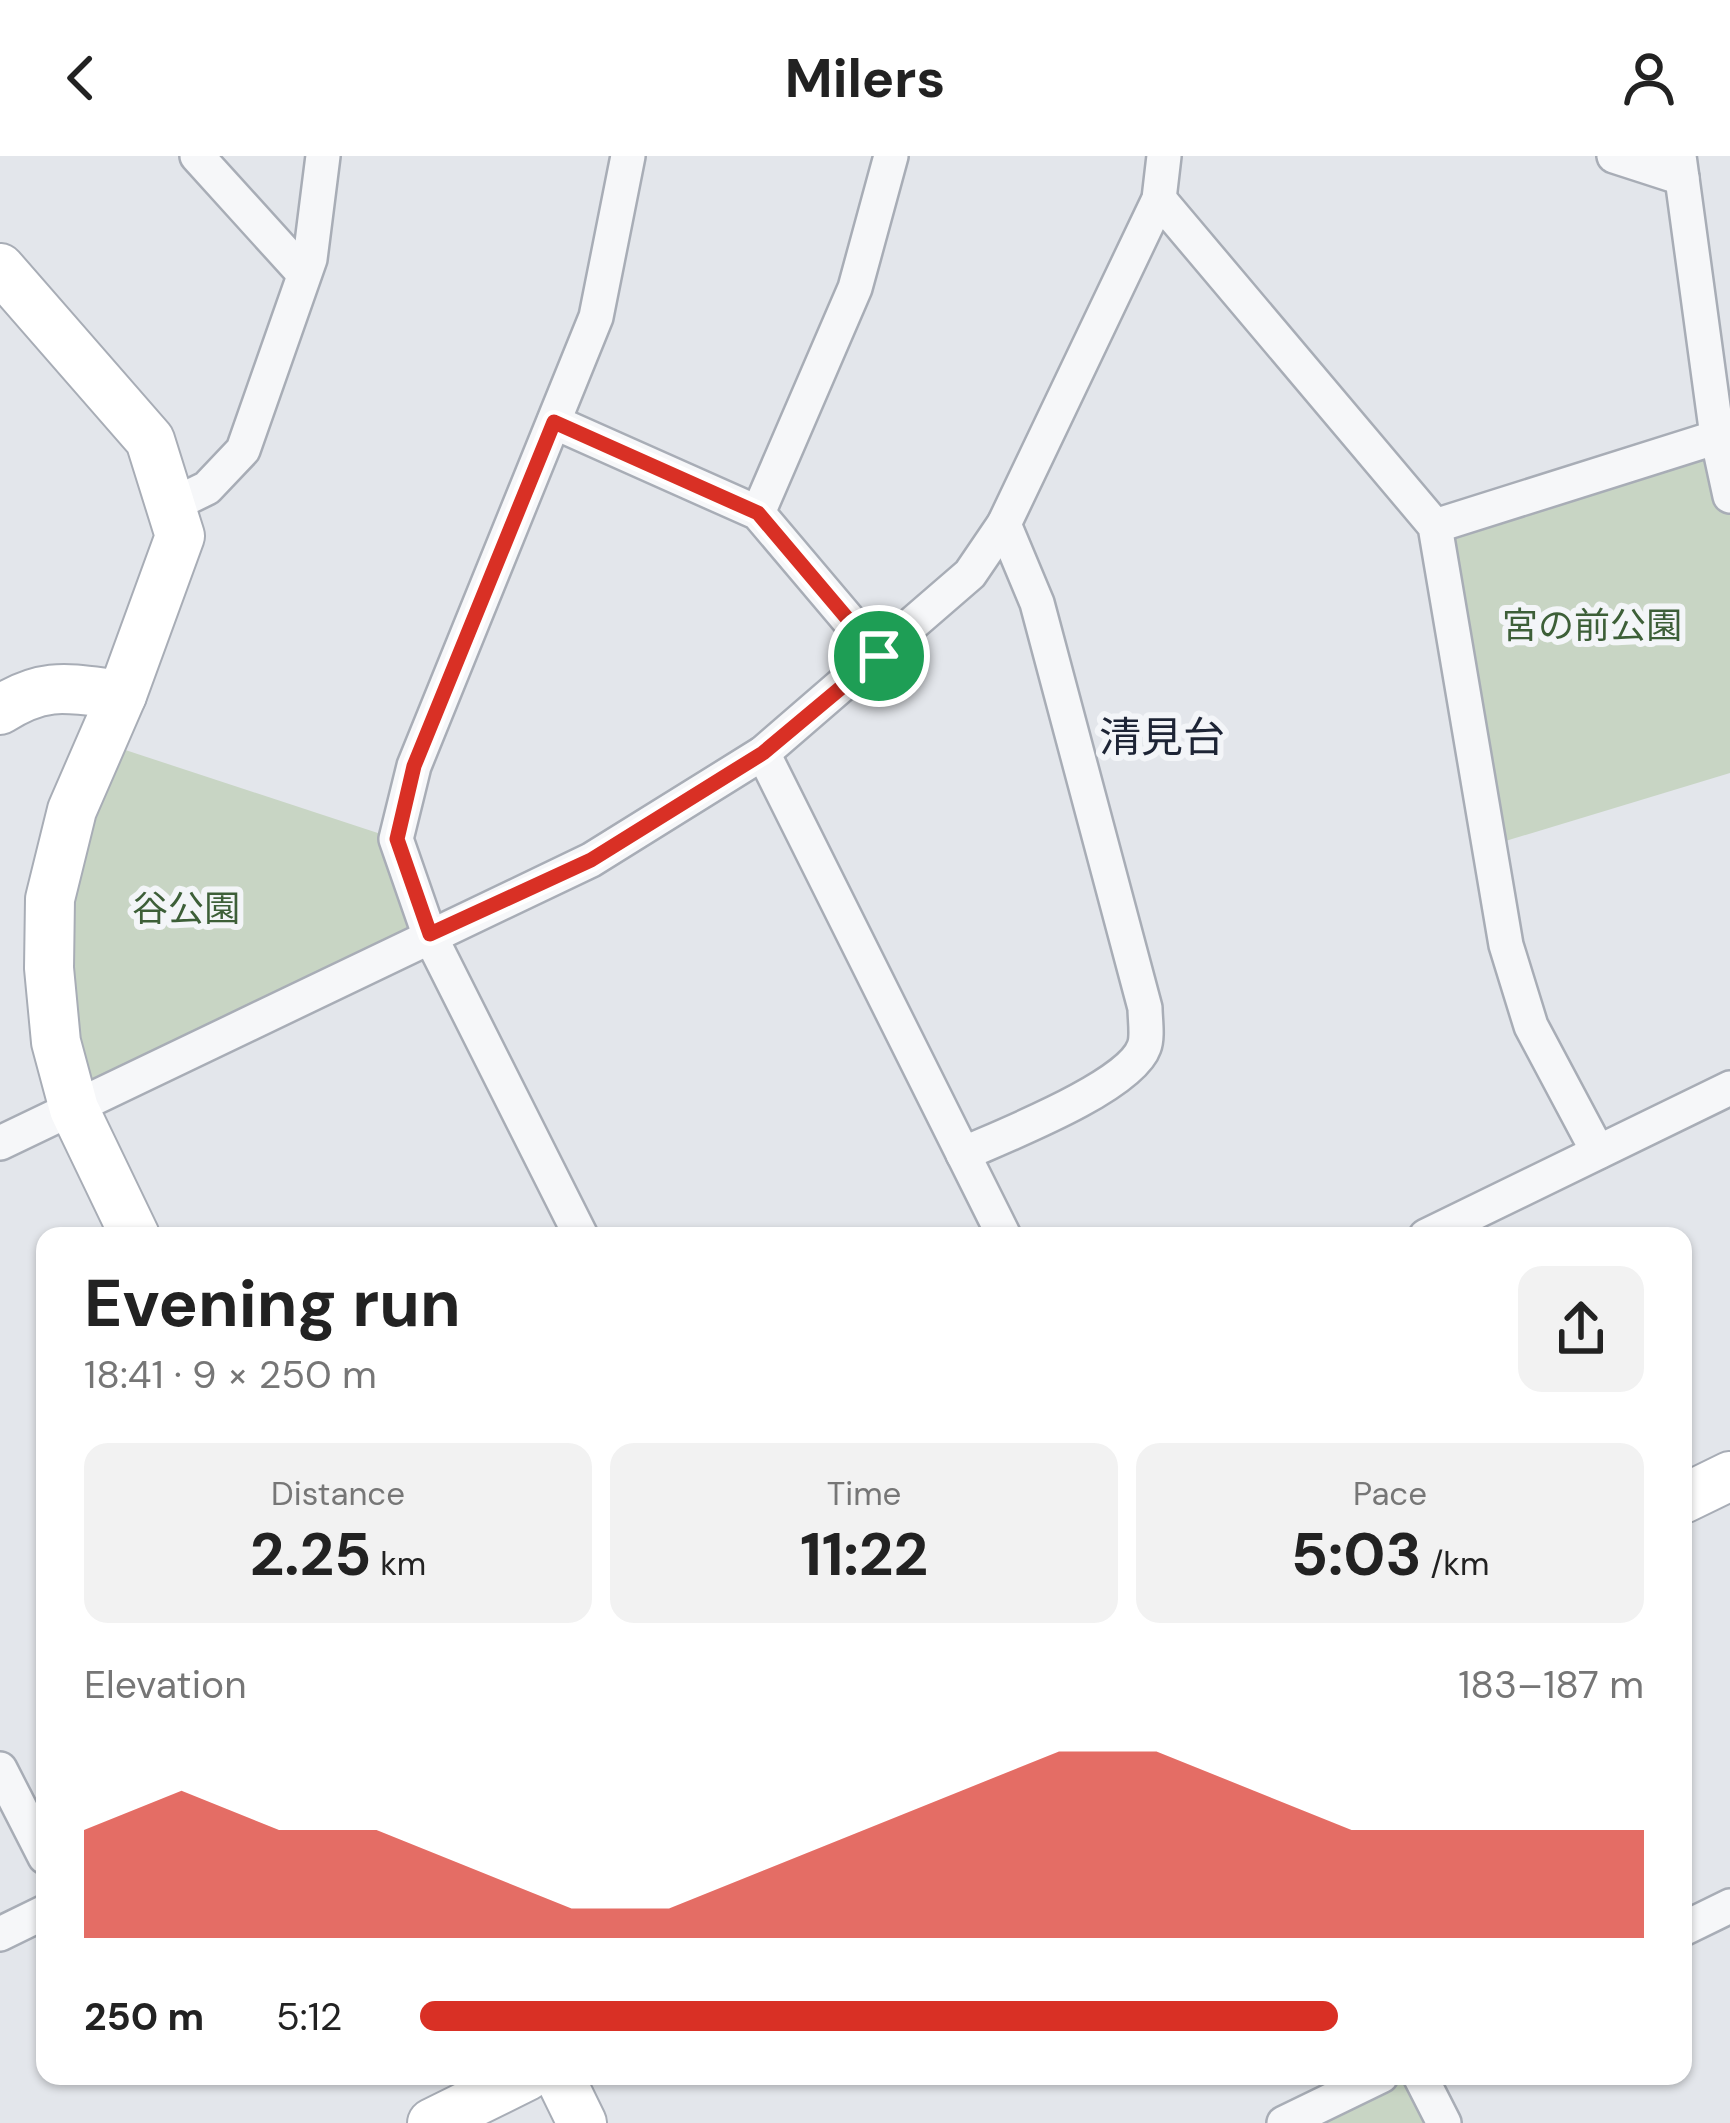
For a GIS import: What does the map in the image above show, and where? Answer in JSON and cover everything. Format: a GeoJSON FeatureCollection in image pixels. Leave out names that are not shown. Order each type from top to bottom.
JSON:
{"type":"FeatureCollection","features":[{"type":"Feature","properties":{"kind":"street"},"geometry":{"type":"LineString","coordinates":[[197,156],[304,274]]}},
{"type":"Feature","properties":{"kind":"street"},"geometry":{"type":"LineString","coordinates":[[172,505],[207,488],[243,450],[310,259],[323,156]]}},
{"type":"Feature","properties":{"kind":"street"},"geometry":{"type":"LineString","coordinates":[[576,1227],[430,934],[397,839],[414,766],[596,317],[628,156]]}},
{"type":"Feature","properties":{"kind":"street"},"geometry":{"type":"LineString","coordinates":[[758,513],[855,288],[891,156]]}},
{"type":"Feature","properties":{"kind":"street"},"geometry":{"type":"LineString","coordinates":[[0,1143],[591,860],[763,753],[879,656],[970,574],[1004,524],[1159,199],[1164,156]]}},
{"type":"Feature","properties":{"kind":"street"},"geometry":{"type":"LineString","coordinates":[[1614,156],[1680,167],[1730,496]]}},
{"type":"Feature","properties":{"kind":"street"},"geometry":{"type":"LineString","coordinates":[[1159,199],[1435,526],[1506,945],[1531,1027],[1598,1152]]}},
{"type":"Feature","properties":{"kind":"street"},"geometry":{"type":"LineString","coordinates":[[0,268],[150,440],[180,536],[122,695],[71,810],[50,899],[49,968],[56,1042],[74,1109],[130,1227]]}},
{"type":"Feature","properties":{"kind":"street"},"geometry":{"type":"LineString","coordinates":[[554,422],[758,513],[879,656]]}},
{"type":"Feature","properties":{"kind":"street"},"geometry":{"type":"LineString","coordinates":[[1435,526],[1723,434]]}},
{"type":"Feature","properties":{"kind":"street"},"geometry":{"type":"LineString","coordinates":[[963,1154],[1084,1098],[1127,1067],[1144,1047],[1145,1008],[1037,603],[1004,524]]}},
{"type":"Feature","properties":{"kind":"street"},"geometry":{"type":"LineString","coordinates":[[0,710],[33,690],[54,686],[122,695]]}},
{"type":"Feature","properties":{"kind":"street"},"geometry":{"type":"LineString","coordinates":[[763,753],[1000,1227]]}},
{"type":"Feature","properties":{"kind":"street"},"geometry":{"type":"LineString","coordinates":[[1444,1227],[1730,1088]]}},
{"type":"Feature","properties":{"kind":"street"},"geometry":{"type":"LineString","coordinates":[[1692,1495],[1730,1476]]}},
{"type":"Feature","properties":{"kind":"street"},"geometry":{"type":"LineString","coordinates":[[0,1768],[36,1839]]}},
{"type":"Feature","properties":{"kind":"street"},"geometry":{"type":"LineString","coordinates":[[1692,1925],[1730,1906]]}},
{"type":"Feature","properties":{"kind":"street"},"geometry":{"type":"LineString","coordinates":[[0,1934],[36,1916]]}},
{"type":"Feature","properties":{"kind":"street"},"geometry":{"type":"LineString","coordinates":[[432,2123],[509,2085]]}},
{"type":"Feature","properties":{"kind":"street"},"geometry":{"type":"LineString","coordinates":[[563,2085],[582,2123]]}},
{"type":"Feature","properties":{"kind":"street"},"geometry":{"type":"LineString","coordinates":[[1284,2123],[1362,2085]]}},
{"type":"Feature","properties":{"kind":"street"},"geometry":{"type":"LineString","coordinates":[[1425,2085],[1444,2123]]}},
{"type":"Feature","properties":{"kind":"green space","name":"宮の前公園"},"geometry":{"type":"Polygon","coordinates":[[[1717,436],[1730,496],[1730,773],[1489,846],[1435,526],[1717,436]]]}},
{"type":"Feature","properties":{"kind":"green space","name":"谷公園"},"geometry":{"type":"Polygon","coordinates":[[[101,742],[396,839],[429,934],[74,1109],[49,968],[101,742]]]}},
{"type":"Feature","properties":{"kind":"green space"},"geometry":{"type":"Polygon","coordinates":[[[1373,2085],[1407,2085],[1426,2123],[1285,2123],[1373,2085]]]}},
{"type":"Feature","properties":{"kind":"district","name":"清見台"},"geometry":{"type":"Point","coordinates":[1162,737]}},
{"type":"Feature","properties":{"kind":"route"},"geometry":{"type":"LineString","coordinates":[[554,422],[758,513],[879,656],[763,753],[591,860],[430,934],[397,839],[414,766],[554,422]]}}]}
